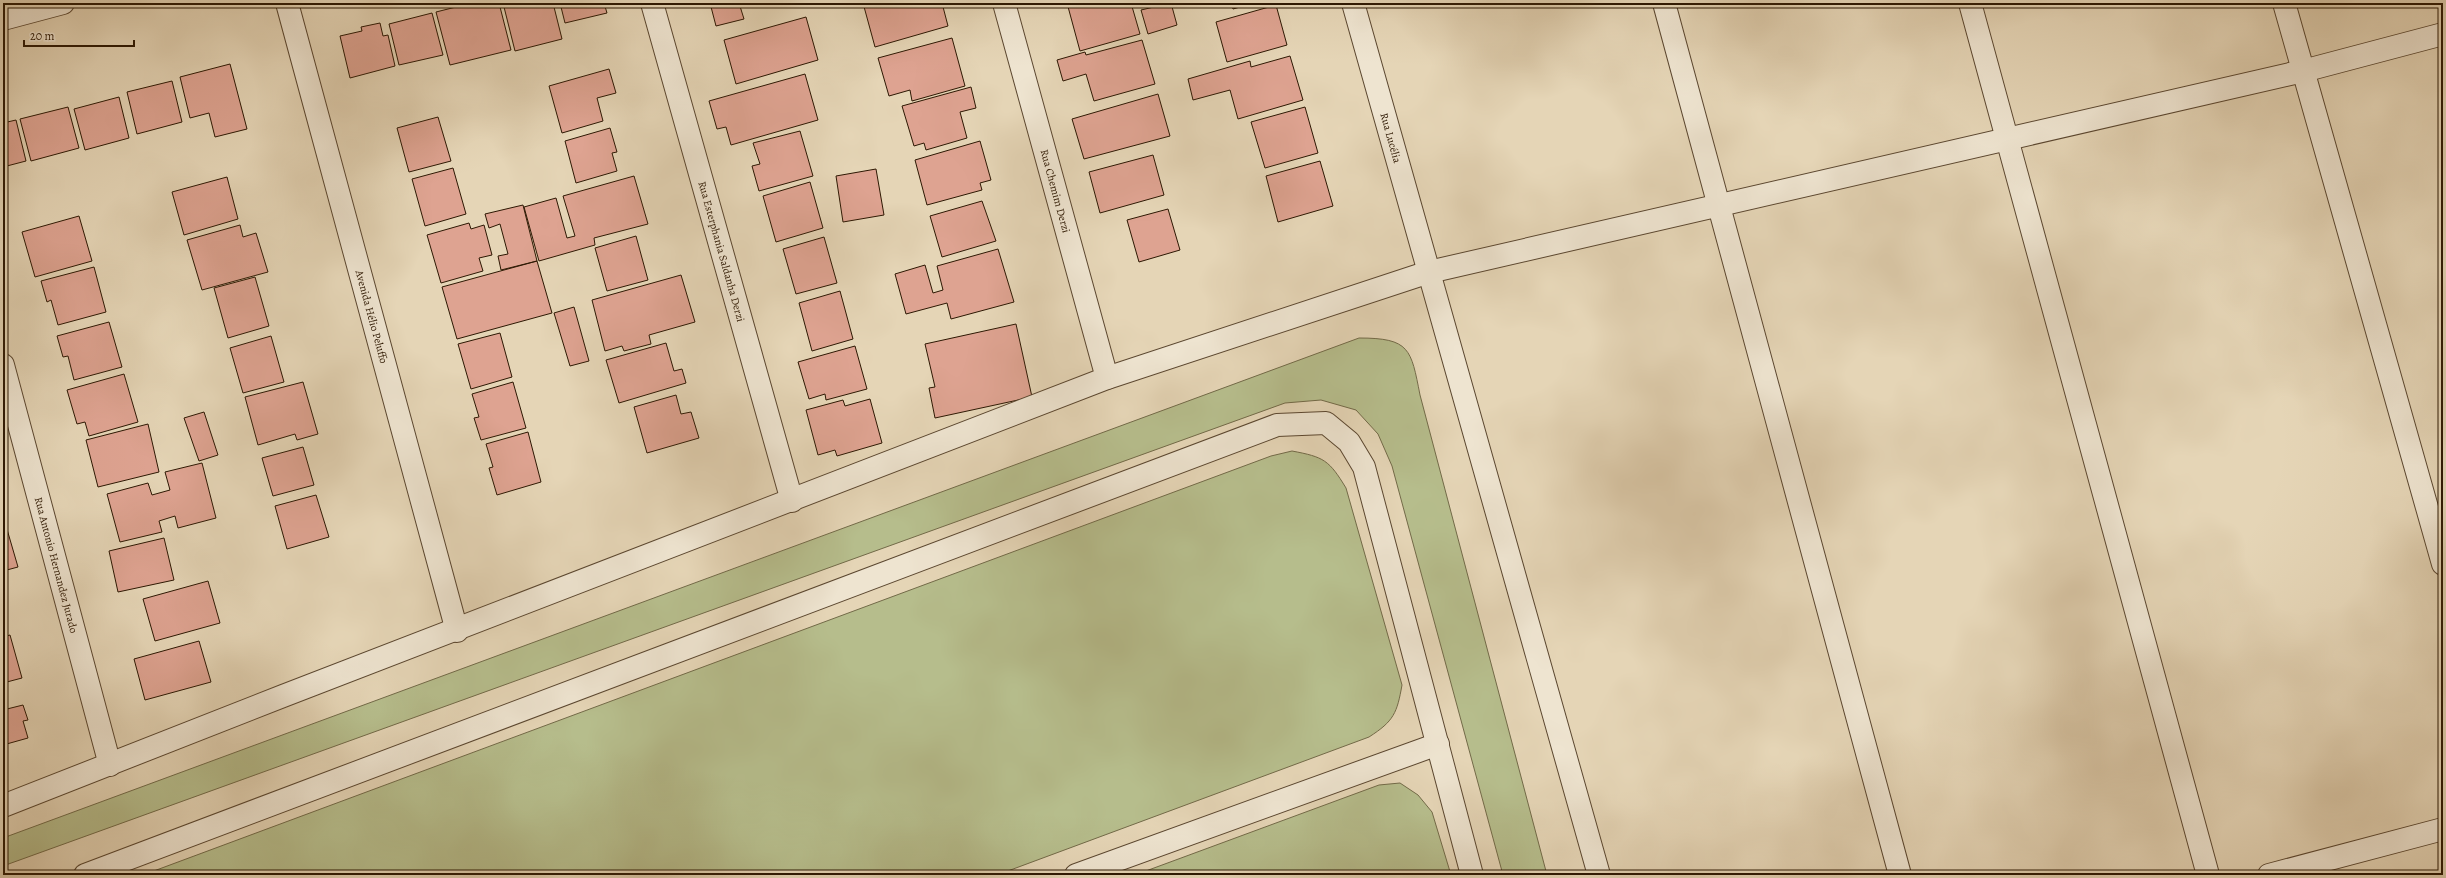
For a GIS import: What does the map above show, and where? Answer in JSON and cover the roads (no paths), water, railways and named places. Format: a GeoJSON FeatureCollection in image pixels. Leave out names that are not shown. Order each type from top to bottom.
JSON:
{"type":"FeatureCollection","features":[{"type":"Feature","properties":{"kind":"street"},"geometry":{"type":"LineString","coordinates":[[3,19],[63,3]]}},
{"type":"Feature","properties":{"kind":"street","name":"Avenida Hélio Peluffo"},"geometry":{"type":"LineString","coordinates":[[286,3],[456,630]]}},
{"type":"Feature","properties":{"kind":"street","name":"Rua Esterphania Saldanha Derzi"},"geometry":{"type":"LineString","coordinates":[[652,3],[792,500]]}},
{"type":"Feature","properties":{"kind":"street","name":"Rua Chemim Derzi"},"geometry":{"type":"LineString","coordinates":[[1004,3],[1107,378]]}},
{"type":"Feature","properties":{"kind":"street","name":"Rua Lucélia"},"geometry":{"type":"LineString","coordinates":[[1353,3],[1599,875]]}},
{"type":"Feature","properties":{"kind":"street"},"geometry":{"type":"LineString","coordinates":[[1664,3],[1900,875]]}},
{"type":"Feature","properties":{"kind":"street"},"geometry":{"type":"LineString","coordinates":[[1970,3],[2208,875]]}},
{"type":"Feature","properties":{"kind":"street"},"geometry":{"type":"LineString","coordinates":[[2284,3],[2443,564]]}},
{"type":"Feature","properties":{"kind":"street"},"geometry":{"type":"LineString","coordinates":[[3,806],[283,696],[1107,378],[1429,272],[1718,204],[2303,71],[2443,34]]}},
{"type":"Feature","properties":{"kind":"street","name":"Rua Antonio Hernandez Jurado"},"geometry":{"type":"LineString","coordinates":[[3,365],[110,765]]}},
{"type":"Feature","properties":{"kind":"street"},"geometry":{"type":"LineString","coordinates":[[85,875],[1277,425],[1326,423],[1348,442],[1364,467],[1472,875]]}},
{"type":"Feature","properties":{"kind":"street"},"geometry":{"type":"LineString","coordinates":[[1076,875],[1438,744]]}},
{"type":"Feature","properties":{"kind":"street"},"geometry":{"type":"LineString","coordinates":[[2269,875],[2443,829]]}}]}
